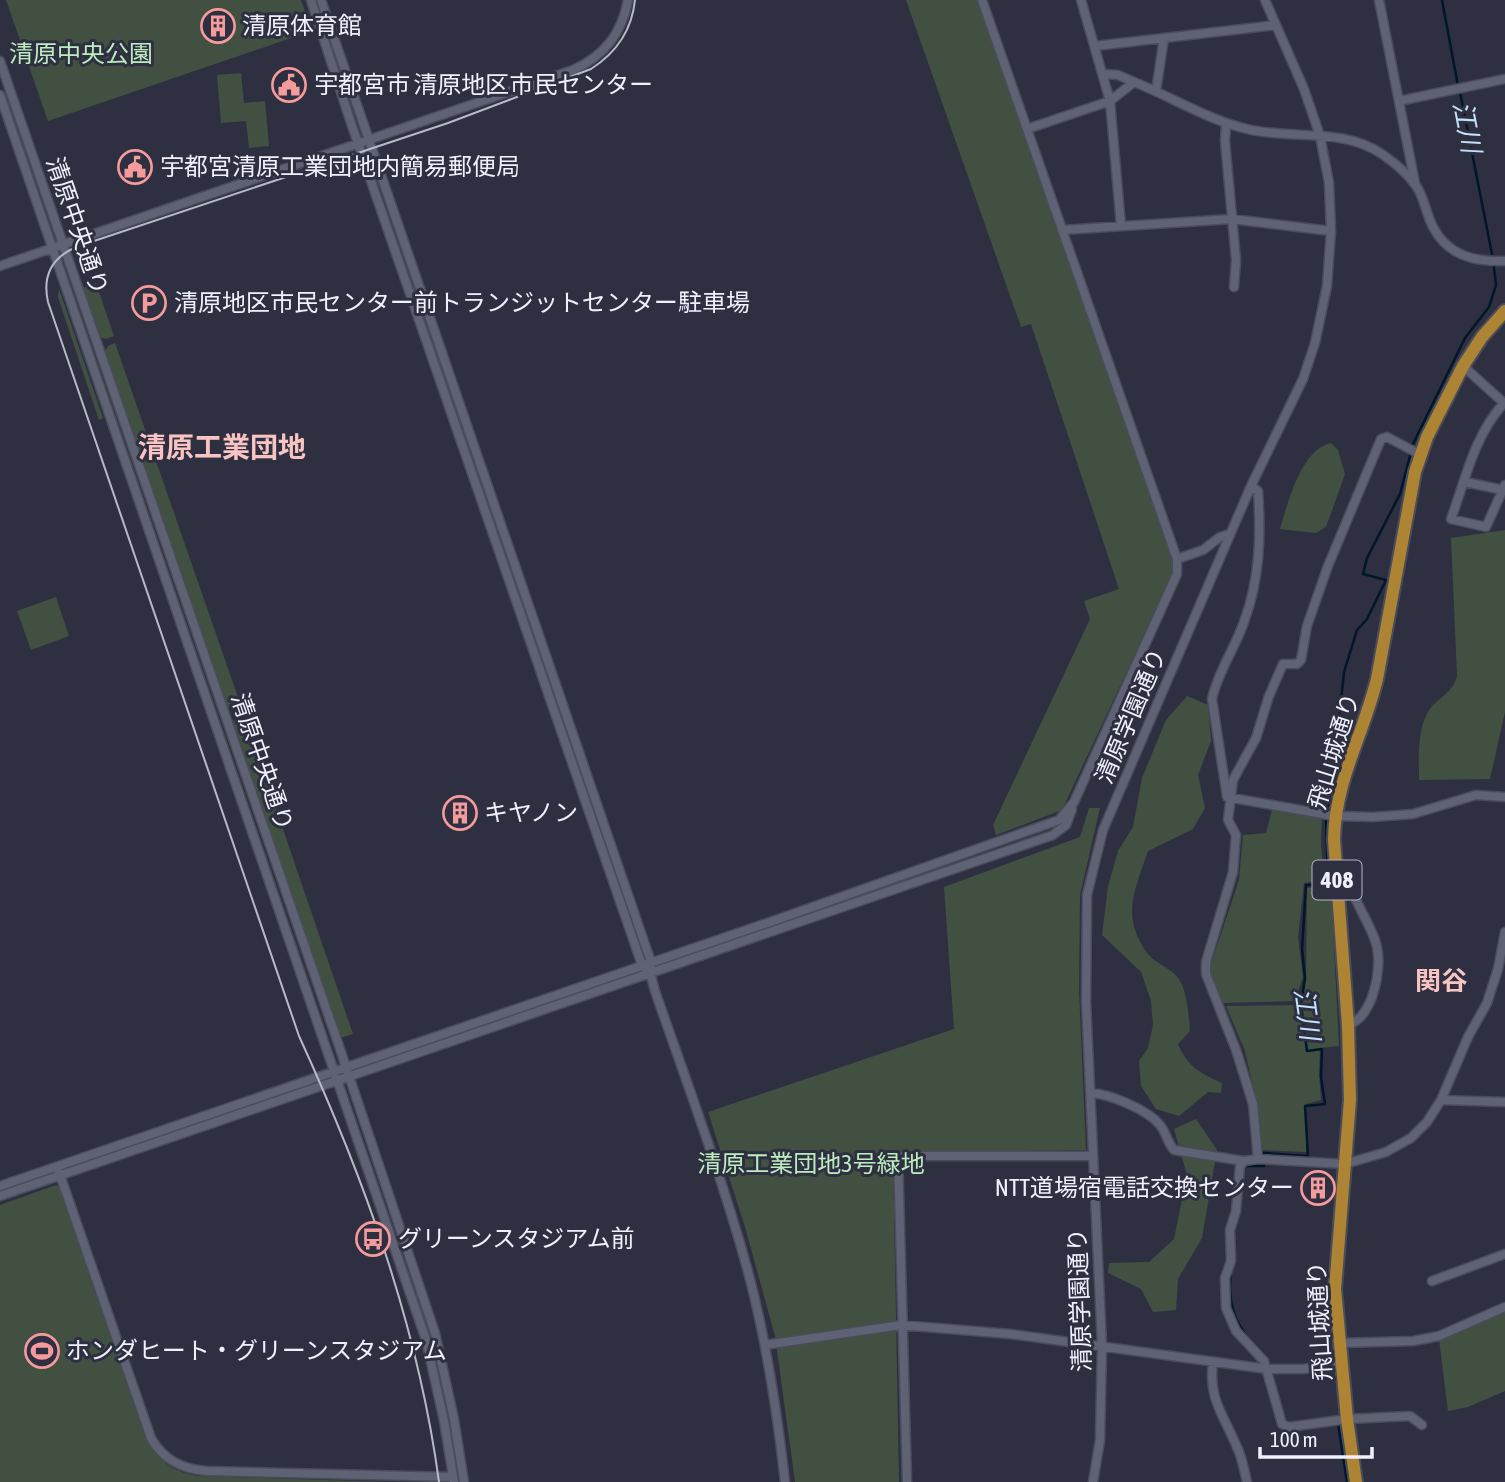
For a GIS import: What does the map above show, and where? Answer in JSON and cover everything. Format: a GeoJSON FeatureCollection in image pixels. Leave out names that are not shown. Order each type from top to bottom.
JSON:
{"type":"FeatureCollection","features":[{"type":"Feature","properties":{"kind":"highway","name":"飛山城通り"},"geometry":{"type":"LineString","coordinates":[[1356,1482],[1341,1365],[1335,1268],[1350,1100],[1348,1025],[1334,816],[1341,785],[1364,725],[1377,680],[1406,512],[1427,437],[1463,366],[1482,337],[1505,311]]}},
{"type":"Feature","properties":{"kind":"street"},"geometry":{"type":"LineString","coordinates":[[311,0],[358,144],[650,972],[736,1230],[765,1345],[785,1482]]}},
{"type":"Feature","properties":{"kind":"street"},"geometry":{"type":"LineString","coordinates":[[321,0],[647,964]]}},
{"type":"Feature","properties":{"kind":"street"},"geometry":{"type":"LineString","coordinates":[[0,267],[585,64],[614,40],[628,0]]}},
{"type":"Feature","properties":{"kind":"street"},"geometry":{"type":"LineString","coordinates":[[0,1196],[1052,835],[1066,825],[1073,802],[1177,574],[1177,559],[982,0]]}},
{"type":"Feature","properties":{"kind":"street"},"geometry":{"type":"LineString","coordinates":[[1081,0],[1110,101],[1121,226]]}},
{"type":"Feature","properties":{"kind":"street","name":"清原学園通り"},"geometry":{"type":"LineString","coordinates":[[1093,1482],[1100,1440],[1102,1346],[1086,1002],[1087,895],[1103,830],[1251,486],[1303,379],[1315,343],[1327,286],[1331,231],[1329,183],[1320,136],[1304,89],[1265,0]]}},
{"type":"Feature","properties":{"kind":"street"},"geometry":{"type":"LineString","coordinates":[[1379,0],[1416,186],[1432,226],[1442,240],[1469,259],[1505,261]]}},
{"type":"Feature","properties":{"kind":"street"},"geometry":{"type":"LineString","coordinates":[[1095,46],[1276,25]]}},
{"type":"Feature","properties":{"kind":"street"},"geometry":{"type":"LineString","coordinates":[[1156,90],[1164,38]]}},
{"type":"Feature","properties":{"kind":"street","name":"清原中央通り"},"geometry":{"type":"LineString","coordinates":[[0,61],[346,1066],[435,1334],[454,1419],[464,1482]]}},
{"type":"Feature","properties":{"kind":"street"},"geometry":{"type":"LineString","coordinates":[[1104,74],[1118,75],[1156,90],[1226,124],[1251,130],[1342,138],[1361,143],[1393,161],[1416,186]]}},
{"type":"Feature","properties":{"kind":"street"},"geometry":{"type":"LineString","coordinates":[[1399,101],[1505,79]]}},
{"type":"Feature","properties":{"kind":"street"},"geometry":{"type":"LineString","coordinates":[[1027,129],[1110,101],[1134,82]]}},
{"type":"Feature","properties":{"kind":"street","name":"清原中央通り"},"geometry":{"type":"LineString","coordinates":[[0,95],[426,1340],[444,1421],[453,1479]]}},
{"type":"Feature","properties":{"kind":"street"},"geometry":{"type":"LineString","coordinates":[[1226,124],[1225,141],[1236,260],[1234,287]]}},
{"type":"Feature","properties":{"kind":"street"},"geometry":{"type":"LineString","coordinates":[[1062,230],[1232,219],[1331,231]]}},
{"type":"Feature","properties":{"kind":"street"},"geometry":{"type":"LineString","coordinates":[[1463,366],[1504,404],[1489,421],[1475,447],[1451,519],[1486,527],[1504,487],[1465,482]]}},
{"type":"Feature","properties":{"kind":"street"},"geometry":{"type":"LineString","coordinates":[[1258,1159],[1253,1104],[1236,1050],[1206,974],[1206,962],[1233,872],[1236,835],[1228,820],[1233,780],[1256,738],[1283,664],[1297,664],[1301,660],[1307,626],[1328,566],[1381,439],[1387,437],[1421,456]]}},
{"type":"Feature","properties":{"kind":"street"},"geometry":{"type":"LineString","coordinates":[[1251,486],[1258,491],[1261,546],[1245,620],[1215,684],[1212,699],[1225,794],[1232,800],[1334,816],[1373,817],[1413,814],[1476,795],[1505,797]]}},
{"type":"Feature","properties":{"kind":"street"},"geometry":{"type":"LineString","coordinates":[[1177,559],[1203,550],[1220,537],[1230,534]]}},
{"type":"Feature","properties":{"kind":"street"},"geometry":{"type":"LineString","coordinates":[[0,1185],[961,856],[1059,820],[1073,802]]}},
{"type":"Feature","properties":{"kind":"street"},"geometry":{"type":"LineString","coordinates":[[1336,876],[1343,878],[1350,887],[1374,938],[1378,962],[1368,1006],[1359,1020],[1348,1025]]}},
{"type":"Feature","properties":{"kind":"street"},"geometry":{"type":"LineString","coordinates":[[1091,1093],[1105,1094],[1150,1116],[1161,1126],[1174,1150],[1244,1161],[1258,1159],[1345,1164],[1386,1152],[1411,1138],[1427,1122],[1441,1100],[1468,1037],[1487,1003],[1498,969],[1505,932]]}},
{"type":"Feature","properties":{"kind":"street"},"geometry":{"type":"LineString","coordinates":[[1441,1100],[1505,1102]]}},
{"type":"Feature","properties":{"kind":"street"},"geometry":{"type":"LineString","coordinates":[[907,1482],[898,1156],[1093,1156]]}},
{"type":"Feature","properties":{"kind":"street"},"geometry":{"type":"LineString","coordinates":[[1244,1161],[1240,1166],[1236,1210],[1230,1230],[1231,1261],[1225,1278],[1226,1308],[1236,1331],[1264,1361],[1282,1424],[1289,1427],[1347,1419],[1410,1416],[1422,1425]]}},
{"type":"Feature","properties":{"kind":"street"},"geometry":{"type":"LineString","coordinates":[[57,1166],[151,1438],[167,1458],[186,1468],[207,1471],[453,1479]]}},
{"type":"Feature","properties":{"kind":"street"},"geometry":{"type":"LineString","coordinates":[[1432,1281],[1505,1254]]}},
{"type":"Feature","properties":{"kind":"street"},"geometry":{"type":"LineString","coordinates":[[1339,1343],[1413,1341],[1438,1336],[1505,1307]]}},
{"type":"Feature","properties":{"kind":"street"},"geometry":{"type":"LineString","coordinates":[[765,1345],[901,1325],[1010,1334],[1267,1369],[1341,1365]]}},
{"type":"Feature","properties":{"kind":"street"},"geometry":{"type":"LineString","coordinates":[[1213,1362],[1210,1380],[1221,1418],[1237,1446],[1247,1482]]}},
{"type":"Feature","properties":{"kind":"green space","name":"清原中央公園"},"geometry":{"type":"Polygon","coordinates":[[[6,0],[301,0],[310,26],[303,34],[48,121],[6,0]]]}},
{"type":"Feature","properties":{"kind":"green space"},"geometry":{"type":"Polygon","coordinates":[[[906,0],[978,0],[1174,562],[1172,575],[1062,810],[996,835],[993,825],[1090,619],[1084,601],[1119,589],[1031,324],[1021,327],[906,0]]]}},
{"type":"Feature","properties":{"kind":"green space"},"geometry":{"type":"Polygon","coordinates":[[[241,73],[244,103],[265,101],[269,146],[249,148],[246,121],[221,123],[217,75],[241,73]]]}},
{"type":"Feature","properties":{"kind":"green space"},"geometry":{"type":"Polygon","coordinates":[[[96,283],[114,336],[106,339],[100,337],[83,288],[96,283]]]}},
{"type":"Feature","properties":{"kind":"green space"},"geometry":{"type":"Polygon","coordinates":[[[59,289],[103,418],[99,420],[58,297],[59,289]]]}},
{"type":"Feature","properties":{"kind":"green space"},"geometry":{"type":"Polygon","coordinates":[[[115,343],[240,703],[228,708],[105,351],[115,343]]]}},
{"type":"Feature","properties":{"kind":"green space"},"geometry":{"type":"Polygon","coordinates":[[[1331,443],[1338,450],[1345,474],[1326,527],[1316,533],[1280,529],[1297,478],[1304,466],[1321,447],[1331,443]]]}},
{"type":"Feature","properties":{"kind":"green space"},"geometry":{"type":"Polygon","coordinates":[[[1505,530],[1505,712],[1490,779],[1419,780],[1419,746],[1424,721],[1430,709],[1452,687],[1457,675],[1451,538],[1505,530]]]}},
{"type":"Feature","properties":{"kind":"green space"},"geometry":{"type":"Polygon","coordinates":[[[56,597],[69,636],[31,650],[17,611],[56,597]]]}},
{"type":"Feature","properties":{"kind":"green space"},"geometry":{"type":"Polygon","coordinates":[[[1187,696],[1208,705],[1211,741],[1198,775],[1205,808],[1193,829],[1148,851],[1135,891],[1132,915],[1139,941],[1148,954],[1175,975],[1184,989],[1190,1031],[1178,1044],[1182,1052],[1196,1068],[1222,1083],[1221,1093],[1208,1092],[1179,1116],[1156,1109],[1141,1086],[1139,1061],[1148,1048],[1153,1025],[1151,1001],[1141,972],[1102,935],[1108,886],[1118,851],[1133,827],[1142,778],[1166,720],[1187,696]]]}},
{"type":"Feature","properties":{"kind":"green space"},"geometry":{"type":"Polygon","coordinates":[[[245,718],[353,1034],[340,1038],[233,721],[245,718]]]}},
{"type":"Feature","properties":{"kind":"green space","name":"清原工業団地3号緑地"},"geometry":{"type":"Polygon","coordinates":[[[1089,808],[1100,808],[1080,895],[1079,991],[1086,1150],[893,1153],[899,1482],[795,1482],[775,1336],[745,1227],[708,1112],[954,1029],[944,887],[1080,837],[1089,808]]]}},
{"type":"Feature","properties":{"kind":"green space"},"geometry":{"type":"Polygon","coordinates":[[[1272,810],[1322,816],[1324,880],[1304,883],[1298,937],[1303,977],[1295,1001],[1222,1003],[1209,970],[1239,880],[1243,835],[1266,833],[1272,810]]]}},
{"type":"Feature","properties":{"kind":"green space"},"geometry":{"type":"Polygon","coordinates":[[[1331,887],[1339,1046],[1320,1048],[1321,1100],[1306,1104],[1306,1152],[1260,1150],[1257,1105],[1245,1051],[1226,1006],[1299,1005],[1306,979],[1307,888],[1331,887]]]}},
{"type":"Feature","properties":{"kind":"green space"},"geometry":{"type":"Polygon","coordinates":[[[1196,1119],[1217,1150],[1202,1238],[1178,1279],[1176,1310],[1153,1312],[1141,1289],[1108,1273],[1109,1263],[1149,1262],[1174,1239],[1187,1175],[1174,1129],[1196,1119]]]}},
{"type":"Feature","properties":{"kind":"green space"},"geometry":{"type":"Polygon","coordinates":[[[56,1185],[59,1187],[145,1437],[154,1452],[166,1464],[198,1476],[389,1482],[0,1482],[0,1205],[56,1185]]]}},
{"type":"Feature","properties":{"kind":"green space"},"geometry":{"type":"Polygon","coordinates":[[[1505,1310],[1505,1391],[1468,1407],[1448,1411],[1438,1331],[1505,1310]]]}},
{"type":"Feature","properties":{"kind":"waterway","name":"江川"},"geometry":{"type":"LineString","coordinates":[[1442,0],[1458,86]]}},
{"type":"Feature","properties":{"kind":"waterway","name":"江川"},"geometry":{"type":"LineString","coordinates":[[1460,92],[1492,254]]}},
{"type":"Feature","properties":{"kind":"waterway","name":"江川"},"geometry":{"type":"LineString","coordinates":[[1412,446],[1465,338],[1489,307],[1496,285],[1494,267]]}},
{"type":"Feature","properties":{"kind":"waterway","name":"江川"},"geometry":{"type":"LineString","coordinates":[[1244,1169],[1244,1166],[1264,1166],[1264,1153],[1308,1156],[1305,1106],[1325,1104],[1321,1077],[1322,1049],[1307,1051],[1301,1005],[1305,978],[1302,949],[1306,885],[1328,884],[1326,817],[1334,780],[1355,725],[1339,720],[1344,672],[1357,630],[1367,619],[1386,580],[1363,574],[1367,558],[1400,494],[1411,452]]}},
{"type":"Feature","properties":{"kind":"waterway","name":"江川"},"geometry":{"type":"LineString","coordinates":[[1231,1272],[1230,1289],[1237,1321],[1269,1365]]}},
{"type":"Feature","properties":{"kind":"waterway","name":"江川"},"geometry":{"type":"LineString","coordinates":[[1338,1423],[1347,1482]]}},
{"type":"Feature","properties":{"kind":"tram line"},"geometry":{"type":"LineString","coordinates":[[439,1482],[417,1366],[386,1254],[345,1144],[299,1036],[48,302],[48,275],[62,255],[79,246],[448,123],[591,69],[608,56],[621,40],[630,21],[635,0]]}},
{"type":"Feature","properties":{"kind":"place","name":"清原体育館"},"geometry":{"type":"Point","coordinates":[218,26]}},
{"type":"Feature","properties":{"kind":"place","name":"宇都宮市 清原地区市民センター"},"geometry":{"type":"Point","coordinates":[289,85]}},
{"type":"Feature","properties":{"kind":"place","name":"宇都宮清原工業団地内簡易郵便局"},"geometry":{"type":"Point","coordinates":[135,167]}},
{"type":"Feature","properties":{"kind":"place","name":"清原地区市民センター前トランジットセンター駐車場"},"geometry":{"type":"Point","coordinates":[149,303]}},
{"type":"Feature","properties":{"kind":"place","name":"キヤノン"},"geometry":{"type":"Point","coordinates":[460,813]}},
{"type":"Feature","properties":{"kind":"place","name":"NTT道場宿電話交換センター"},"geometry":{"type":"Point","coordinates":[1318,1188]}},
{"type":"Feature","properties":{"kind":"place","name":"グリーンスタジアム前"},"geometry":{"type":"Point","coordinates":[373,1239]}},
{"type":"Feature","properties":{"kind":"place","name":"ホンダヒート・グリーンスタジアム"},"geometry":{"type":"Point","coordinates":[42,1351]}},
{"type":"Feature","properties":{"kind":"district","name":"清原工業団地"},"geometry":{"type":"Point","coordinates":[222,447]}},
{"type":"Feature","properties":{"kind":"district","name":"関谷"},"geometry":{"type":"Point","coordinates":[1441,981]}}]}
